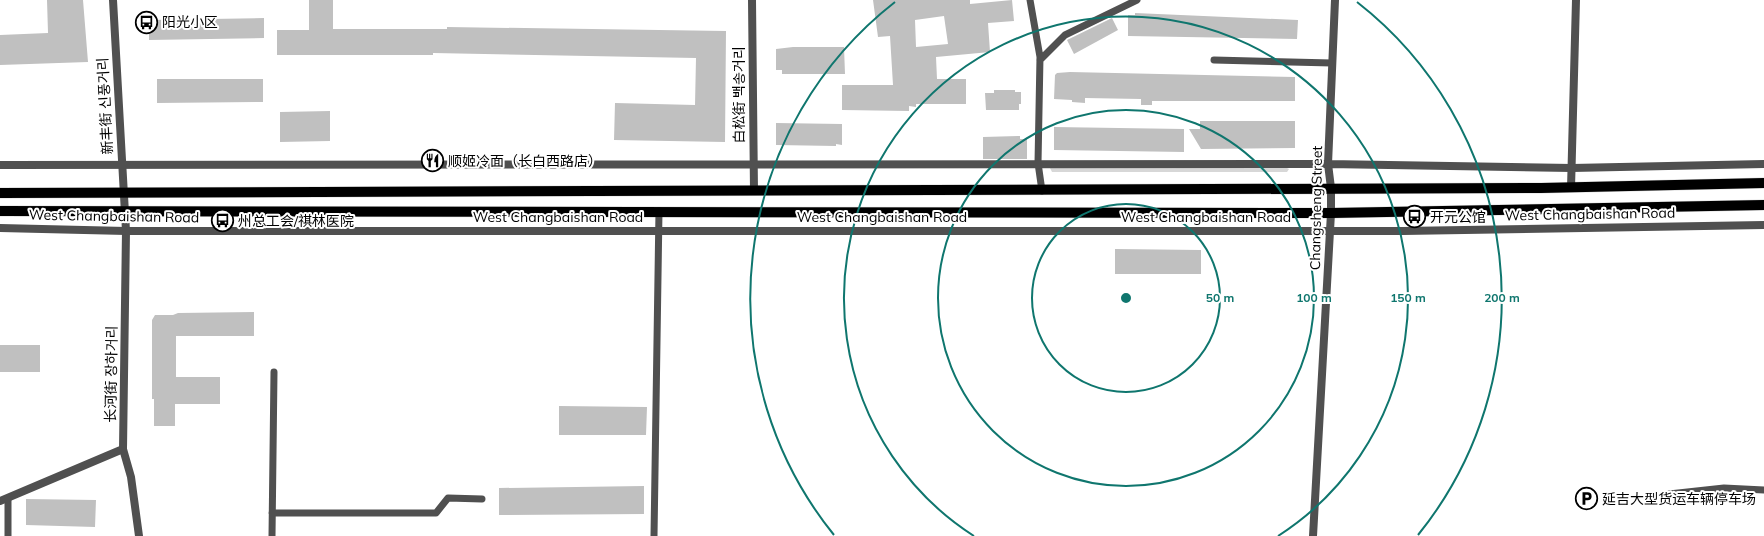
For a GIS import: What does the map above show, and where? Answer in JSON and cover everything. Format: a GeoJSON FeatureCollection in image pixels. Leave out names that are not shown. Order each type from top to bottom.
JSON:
{"type":"FeatureCollection","features":[{"type":"Feature","properties":{"kind":"main road","name":"West Changbaishan Road"},"geometry":{"type":"LineString","coordinates":[[0,192],[1042,191],[1332,188],[1571,188],[1764,183]]}},
{"type":"Feature","properties":{"kind":"main road","name":"West Changbaishan Road"},"geometry":{"type":"LineString","coordinates":[[0,211],[1331,213],[1764,206]]}},
{"type":"Feature","properties":{"kind":"street","name":"新丰街 신풍거리"},"geometry":{"type":"LineString","coordinates":[[113,0],[125,211]]}},
{"type":"Feature","properties":{"kind":"street","name":"白松街 백송거리"},"geometry":{"type":"LineString","coordinates":[[752,0],[754,191]]}},
{"type":"Feature","properties":{"kind":"street","name":"Changsheng Street"},"geometry":{"type":"LineString","coordinates":[[1313,536],[1331,213],[1332,188],[1328,164],[1335,0]]}},
{"type":"Feature","properties":{"kind":"street"},"geometry":{"type":"LineString","coordinates":[[1571,188],[1576,0]]}},
{"type":"Feature","properties":{"kind":"street"},"geometry":{"type":"LineString","coordinates":[[0,165],[1038,163],[1328,164],[1572,168],[1764,164]]}},
{"type":"Feature","properties":{"kind":"street","name":"长河街 장하거리"},"geometry":{"type":"LineString","coordinates":[[125,211],[123,449],[131,477],[139,536]]}},
{"type":"Feature","properties":{"kind":"street","name":"West Changbaishan Road"},"geometry":{"type":"LineString","coordinates":[[0,228],[126,231],[1403,232],[1764,225]]}},
{"type":"Feature","properties":{"kind":"street"},"geometry":{"type":"LineString","coordinates":[[4,500],[123,449]]}},
{"type":"Feature","properties":{"kind":"lane"},"geometry":{"type":"LineString","coordinates":[[1030,0],[1040,60],[1038,163],[1042,191]]}},
{"type":"Feature","properties":{"kind":"lane"},"geometry":{"type":"LineString","coordinates":[[1040,60],[1066,35],[1137,0]]}},
{"type":"Feature","properties":{"kind":"lane"},"geometry":{"type":"LineString","coordinates":[[1214,60],[1332,64]]}},
{"type":"Feature","properties":{"kind":"lane"},"geometry":{"type":"LineString","coordinates":[[654,536],[659,211]]}},
{"type":"Feature","properties":{"kind":"lane"},"geometry":{"type":"LineString","coordinates":[[272,536],[274,372]]}},
{"type":"Feature","properties":{"kind":"lane"},"geometry":{"type":"LineString","coordinates":[[1669,494],[1724,488],[1764,490]]}},
{"type":"Feature","properties":{"kind":"lane"},"geometry":{"type":"LineString","coordinates":[[272,512],[436,513],[448,498],[482,499]]}},
{"type":"Feature","properties":{"kind":"lane"},"geometry":{"type":"LineString","coordinates":[[4,500],[8,536]]}},
{"type":"Feature","properties":{"kind":"shaded area"},"geometry":{"type":"Polygon","coordinates":[[[1050,168],[1289,169],[1287,172],[1052,172],[1050,168]]]}},
{"type":"Feature","properties":{"kind":"building"},"geometry":{"type":"Polygon","coordinates":[[[47,0],[83,0],[88,62],[0,65],[0,35],[48,33],[47,0]]]}},
{"type":"Feature","properties":{"kind":"building"},"geometry":{"type":"Polygon","coordinates":[[[309,0],[333,0],[333,29],[447,29],[447,27],[726,31],[725,142],[614,140],[615,103],[695,105],[696,58],[433,53],[433,55],[277,55],[277,30],[309,30],[309,0]]]}},
{"type":"Feature","properties":{"kind":"building"},"geometry":{"type":"Polygon","coordinates":[[[873,0],[970,0],[970,4],[1012,0],[1014,21],[988,23],[990,52],[936,57],[937,79],[966,79],[966,104],[916,104],[916,107],[909,106],[909,111],[842,110],[842,85],[893,85],[890,36],[878,37],[873,0]],[[944,16],[915,20],[916,47],[948,44],[944,16]]]}},
{"type":"Feature","properties":{"kind":"building"},"geometry":{"type":"Polygon","coordinates":[[[1135,13],[1298,20],[1297,39],[1128,36],[1128,15],[1135,15],[1135,13]]]}},
{"type":"Feature","properties":{"kind":"building"},"geometry":{"type":"Polygon","coordinates":[[[264,18],[264,38],[149,40],[149,20],[264,18]]]}},
{"type":"Feature","properties":{"kind":"building"},"geometry":{"type":"Polygon","coordinates":[[[1112,18],[1118,30],[1074,54],[1067,40],[1112,18]]]}},
{"type":"Feature","properties":{"kind":"building"},"geometry":{"type":"Polygon","coordinates":[[[793,47],[844,47],[845,74],[782,74],[782,70],[776,70],[776,49],[793,47]]]}},
{"type":"Feature","properties":{"kind":"building"},"geometry":{"type":"Polygon","coordinates":[[[1070,72],[1295,77],[1295,101],[1152,101],[1152,105],[1141,105],[1141,99],[1085,98],[1085,103],[1072,102],[1072,100],[1054,99],[1055,75],[1057,73],[1070,72]]]}},
{"type":"Feature","properties":{"kind":"building"},"geometry":{"type":"Polygon","coordinates":[[[157,79],[263,79],[263,102],[157,103],[157,79]]]}},
{"type":"Feature","properties":{"kind":"building"},"geometry":{"type":"Polygon","coordinates":[[[994,90],[1015,90],[1015,92],[1021,92],[1021,104],[1019,104],[1019,110],[986,110],[985,93],[994,93],[994,90]]]}},
{"type":"Feature","properties":{"kind":"building"},"geometry":{"type":"Polygon","coordinates":[[[330,111],[330,141],[280,142],[280,112],[330,111]]]}},
{"type":"Feature","properties":{"kind":"building"},"geometry":{"type":"Polygon","coordinates":[[[1200,121],[1295,121],[1295,148],[1201,149],[1189,129],[1200,129],[1200,121]]]}},
{"type":"Feature","properties":{"kind":"building"},"geometry":{"type":"Polygon","coordinates":[[[776,123],[842,124],[842,145],[776,145],[776,123]]]}},
{"type":"Feature","properties":{"kind":"building"},"geometry":{"type":"Polygon","coordinates":[[[1054,127],[1184,129],[1184,152],[1054,150],[1054,127]]]}},
{"type":"Feature","properties":{"kind":"building"},"geometry":{"type":"Polygon","coordinates":[[[1020,136],[1020,139],[1027,139],[1027,159],[983,159],[983,137],[1020,136]]]}},
{"type":"Feature","properties":{"kind":"building"},"geometry":{"type":"Polygon","coordinates":[[[1115,249],[1201,250],[1201,274],[1115,274],[1115,249]]]}},
{"type":"Feature","properties":{"kind":"building"},"geometry":{"type":"Polygon","coordinates":[[[254,312],[254,336],[176,336],[176,377],[220,377],[220,404],[175,404],[175,426],[154,426],[154,399],[152,399],[152,320],[155,315],[173,315],[178,313],[254,312]]]}},
{"type":"Feature","properties":{"kind":"building"},"geometry":{"type":"Polygon","coordinates":[[[0,345],[40,345],[40,372],[0,372],[0,345]]]}},
{"type":"Feature","properties":{"kind":"building"},"geometry":{"type":"Polygon","coordinates":[[[559,406],[647,407],[646,435],[559,435],[559,406]]]}},
{"type":"Feature","properties":{"kind":"building"},"geometry":{"type":"Polygon","coordinates":[[[644,486],[644,514],[499,515],[499,488],[644,486]]]}},
{"type":"Feature","properties":{"kind":"building"},"geometry":{"type":"Polygon","coordinates":[[[26,499],[96,500],[95,527],[26,525],[26,499]]]}},
{"type":"Feature","properties":{"kind":"place","name":"阳光小区"},"geometry":{"type":"Point","coordinates":[146,22]}},
{"type":"Feature","properties":{"kind":"place","name":"顺姬冷面（长白西路店）"},"geometry":{"type":"Point","coordinates":[432,161]}},
{"type":"Feature","properties":{"kind":"place","name":"开元公馆"},"geometry":{"type":"Point","coordinates":[1415,217]}},
{"type":"Feature","properties":{"kind":"place","name":"州总工会/祺林医院"},"geometry":{"type":"Point","coordinates":[222,221]}},
{"type":"Feature","properties":{"kind":"place","name":"延吉大型货运车辆停车场"},"geometry":{"type":"Point","coordinates":[1587,499]}}]}
